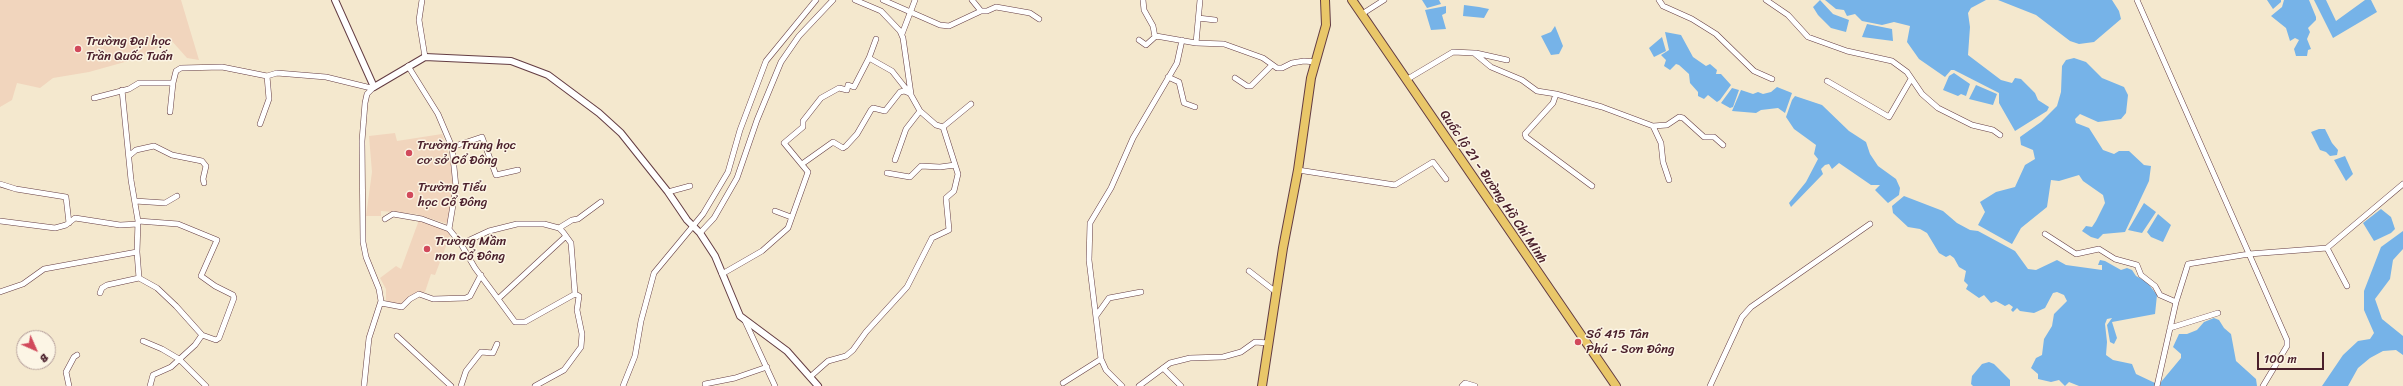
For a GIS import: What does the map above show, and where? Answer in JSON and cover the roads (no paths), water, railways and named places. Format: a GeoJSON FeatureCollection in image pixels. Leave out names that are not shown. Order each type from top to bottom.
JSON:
{"type":"FeatureCollection","features":[{"type":"Feature","properties":{"kind":"main road"},"geometry":{"type":"LineString","coordinates":[[1262,386],[1276,292],[1298,170],[1311,78],[1326,25],[1325,0]]}},
{"type":"Feature","properties":{"kind":"main road","name":"Quốc lộ 21 - Đường Hồ Chí Minh"},"geometry":{"type":"LineString","coordinates":[[1352,0],[1616,386]]}},
{"type":"Feature","properties":{"kind":"street"},"geometry":{"type":"LineString","coordinates":[[335,0],[373,88]]}},
{"type":"Feature","properties":{"kind":"street"},"geometry":{"type":"LineString","coordinates":[[422,0],[419,20],[425,58]]}},
{"type":"Feature","properties":{"kind":"street"},"geometry":{"type":"LineString","coordinates":[[697,230],[728,172],[740,130],[766,61],[816,0]]}},
{"type":"Feature","properties":{"kind":"street"},"geometry":{"type":"LineString","coordinates":[[623,386],[635,356],[641,321],[654,273],[697,230],[714,218],[737,178],[757,120],[782,62],[799,36],[832,0]]}},
{"type":"Feature","properties":{"kind":"street"},"geometry":{"type":"LineString","coordinates":[[855,0],[884,14],[902,34]]}},
{"type":"Feature","properties":{"kind":"street"},"geometry":{"type":"LineString","coordinates":[[883,0],[940,25],[949,26],[981,11],[1003,7],[1030,13],[1039,19]]}},
{"type":"Feature","properties":{"kind":"street"},"geometry":{"type":"LineString","coordinates":[[911,95],[902,34],[915,0]]}},
{"type":"Feature","properties":{"kind":"street"},"geometry":{"type":"LineString","coordinates":[[972,0],[981,11]]}},
{"type":"Feature","properties":{"kind":"street"},"geometry":{"type":"LineString","coordinates":[[1139,40],[1147,45],[1154,37],[1153,26],[1144,10],[1143,0]]}},
{"type":"Feature","properties":{"kind":"street"},"geometry":{"type":"LineString","coordinates":[[1196,43],[1200,0]]}},
{"type":"Feature","properties":{"kind":"street"},"geometry":{"type":"LineString","coordinates":[[1362,14],[1384,0]]}},
{"type":"Feature","properties":{"kind":"street"},"geometry":{"type":"LineString","coordinates":[[1659,0],[1663,6],[1692,19],[1719,36],[1754,71],[1772,80]]}},
{"type":"Feature","properties":{"kind":"street"},"geometry":{"type":"LineString","coordinates":[[1766,0],[1788,15],[1811,39],[1892,61],[1902,67],[1922,94],[1938,108],[1972,125],[1993,130],[2000,135]]}},
{"type":"Feature","properties":{"kind":"street"},"geometry":{"type":"LineString","coordinates":[[2137,0],[2288,343],[2263,386]]}},
{"type":"Feature","properties":{"kind":"street"},"geometry":{"type":"LineString","coordinates":[[1198,18],[1215,20]]}},
{"type":"Feature","properties":{"kind":"street"},"geometry":{"type":"LineString","coordinates":[[1154,37],[1196,43],[1224,44],[1242,49],[1272,65],[1282,68],[1292,63],[1316,62]]}},
{"type":"Feature","properties":{"kind":"street"},"geometry":{"type":"LineString","coordinates":[[722,274],[762,251],[788,228],[808,172],[784,144],[803,127],[802,121],[821,98],[839,88],[847,90],[848,85],[854,87],[869,58],[876,39]]}},
{"type":"Feature","properties":{"kind":"street"},"geometry":{"type":"LineString","coordinates":[[1119,385],[1106,370],[1101,359],[1089,260],[1090,223],[1111,188],[1133,138],[1177,63],[1182,40]]}},
{"type":"Feature","properties":{"kind":"street"},"geometry":{"type":"LineString","coordinates":[[1406,80],[1453,52],[1474,53],[1507,60]]}},
{"type":"Feature","properties":{"kind":"street"},"geometry":{"type":"LineString","coordinates":[[1474,53],[1491,67],[1525,82],[1535,90],[1556,94],[1653,126],[1667,125],[1679,117],[1704,137],[1714,137],[1723,145]]}},
{"type":"Feature","properties":{"kind":"street"},"geometry":{"type":"LineString","coordinates":[[364,386],[369,338],[381,303],[379,289],[366,257],[363,242],[362,141],[365,102],[373,88],[408,66],[425,58],[498,60],[520,63],[562,84],[597,111],[621,133],[712,251],[736,310],[745,320],[787,351],[818,386]]}},
{"type":"Feature","properties":{"kind":"street"},"geometry":{"type":"LineString","coordinates":[[869,58],[892,72],[911,95],[920,111],[936,126],[943,127],[971,104]]}},
{"type":"Feature","properties":{"kind":"street"},"geometry":{"type":"LineString","coordinates":[[1235,78],[1247,86],[1252,86],[1272,65]]}},
{"type":"Feature","properties":{"kind":"street"},"geometry":{"type":"LineString","coordinates":[[408,66],[438,114],[452,147],[456,187],[449,228]]}},
{"type":"Feature","properties":{"kind":"street"},"geometry":{"type":"LineString","coordinates":[[170,112],[172,83],[176,71],[181,68],[222,67],[268,76],[277,73],[326,77],[373,88]]}},
{"type":"Feature","properties":{"kind":"street"},"geometry":{"type":"LineString","coordinates":[[260,124],[269,99],[268,76]]}},
{"type":"Feature","properties":{"kind":"street"},"geometry":{"type":"LineString","coordinates":[[1168,77],[1180,82],[1184,103],[1195,107]]}},
{"type":"Feature","properties":{"kind":"street"},"geometry":{"type":"LineString","coordinates":[[1827,81],[1889,117],[1911,79]]}},
{"type":"Feature","properties":{"kind":"street"},"geometry":{"type":"LineString","coordinates":[[94,98],[129,89],[139,83],[172,83]]}},
{"type":"Feature","properties":{"kind":"street"},"geometry":{"type":"LineString","coordinates":[[122,90],[130,155],[131,180],[138,223],[137,252],[139,278]]}},
{"type":"Feature","properties":{"kind":"street"},"geometry":{"type":"LineString","coordinates":[[802,164],[833,142],[843,148],[846,146],[857,134],[873,108],[885,111],[900,92],[904,91],[911,95]]}},
{"type":"Feature","properties":{"kind":"street"},"geometry":{"type":"LineString","coordinates":[[1556,94],[1553,102],[1526,134],[1526,137],[1592,186]]}},
{"type":"Feature","properties":{"kind":"street"},"geometry":{"type":"LineString","coordinates":[[895,160],[906,129],[920,111]]}},
{"type":"Feature","properties":{"kind":"street"},"geometry":{"type":"LineString","coordinates":[[1653,126],[1662,143],[1663,162],[1668,180]]}},
{"type":"Feature","properties":{"kind":"street"},"geometry":{"type":"LineString","coordinates":[[810,377],[828,362],[846,356],[853,350],[866,332],[907,287],[932,238],[949,230],[946,198],[956,186],[958,174],[943,127]]}},
{"type":"Feature","properties":{"kind":"street"},"geometry":{"type":"LineString","coordinates":[[452,147],[482,137],[496,175],[518,170]]}},
{"type":"Feature","properties":{"kind":"street"},"geometry":{"type":"LineString","coordinates":[[130,155],[136,150],[154,146],[172,155],[202,161],[206,166],[203,179],[204,183]]}},
{"type":"Feature","properties":{"kind":"street"},"geometry":{"type":"LineString","coordinates":[[1298,170],[1394,185],[1433,162],[1446,179]]}},
{"type":"Feature","properties":{"kind":"street"},"geometry":{"type":"LineString","coordinates":[[887,173],[910,177],[921,166],[940,167],[955,165]]}},
{"type":"Feature","properties":{"kind":"street"},"geometry":{"type":"LineString","coordinates":[[0,184],[16,189],[66,198],[69,223]]}},
{"type":"Feature","properties":{"kind":"street"},"geometry":{"type":"LineString","coordinates":[[2157,386],[2176,302],[2186,266],[2190,262],[2249,254],[2327,248],[2403,184]]}},
{"type":"Feature","properties":{"kind":"street"},"geometry":{"type":"LineString","coordinates":[[668,192],[690,186]]}},
{"type":"Feature","properties":{"kind":"street"},"geometry":{"type":"LineString","coordinates":[[135,201],[165,203],[177,196]]}},
{"type":"Feature","properties":{"kind":"street"},"geometry":{"type":"LineString","coordinates":[[558,228],[572,220],[578,220],[601,202]]}},
{"type":"Feature","properties":{"kind":"street"},"geometry":{"type":"LineString","coordinates":[[775,211],[791,217]]}},
{"type":"Feature","properties":{"kind":"street"},"geometry":{"type":"LineString","coordinates":[[385,219],[393,214],[411,216],[449,228],[510,318],[521,323],[575,294]]}},
{"type":"Feature","properties":{"kind":"street"},"geometry":{"type":"LineString","coordinates":[[0,221],[55,228],[69,223],[75,218],[120,226],[138,223],[178,224],[217,240],[201,276],[215,286],[233,295],[234,298],[220,338],[216,340],[202,335],[176,306],[157,288],[139,278],[107,285],[102,288],[100,294]]}},
{"type":"Feature","properties":{"kind":"street"},"geometry":{"type":"LineString","coordinates":[[461,244],[489,231],[517,224],[537,223],[558,228],[571,243],[575,294],[579,296],[577,310],[582,334],[580,350],[564,370],[535,386]]}},
{"type":"Feature","properties":{"kind":"street"},"geometry":{"type":"LineString","coordinates":[[1710,386],[1742,318],[1751,307],[1870,224]]}},
{"type":"Feature","properties":{"kind":"street"},"geometry":{"type":"LineString","coordinates":[[2045,234],[2076,254],[2099,249],[2115,259],[2136,265],[2141,275],[2155,286],[2160,294],[2176,302]]}},
{"type":"Feature","properties":{"kind":"street"},"geometry":{"type":"LineString","coordinates":[[498,299],[566,236]]}},
{"type":"Feature","properties":{"kind":"street"},"geometry":{"type":"LineString","coordinates":[[2327,248],[2347,286]]}},
{"type":"Feature","properties":{"kind":"street"},"geometry":{"type":"LineString","coordinates":[[0,292],[18,287],[44,269],[137,252]]}},
{"type":"Feature","properties":{"kind":"street"},"geometry":{"type":"LineString","coordinates":[[1249,271],[1276,292]]}},
{"type":"Feature","properties":{"kind":"street"},"geometry":{"type":"LineString","coordinates":[[381,303],[402,307],[419,294],[434,299],[466,298],[470,296],[481,275]]}},
{"type":"Feature","properties":{"kind":"street"},"geometry":{"type":"LineString","coordinates":[[1096,316],[1109,298],[1141,292]]}},
{"type":"Feature","properties":{"kind":"street"},"geometry":{"type":"LineString","coordinates":[[2170,328],[2218,313]]}},
{"type":"Feature","properties":{"kind":"street"},"geometry":{"type":"LineString","coordinates":[[745,320],[775,386]]}},
{"type":"Feature","properties":{"kind":"street"},"geometry":{"type":"LineString","coordinates":[[150,386],[154,374],[171,367],[195,345],[202,335]]}},
{"type":"Feature","properties":{"kind":"street"},"geometry":{"type":"LineString","coordinates":[[397,336],[452,386]]}},
{"type":"Feature","properties":{"kind":"street"},"geometry":{"type":"LineString","coordinates":[[143,342],[162,349],[180,359],[206,386]]}},
{"type":"Feature","properties":{"kind":"street"},"geometry":{"type":"LineString","coordinates":[[1139,386],[1170,363],[1190,358],[1223,358],[1241,352],[1255,342],[1268,343]]}},
{"type":"Feature","properties":{"kind":"street"},"geometry":{"type":"LineString","coordinates":[[461,386],[466,371],[481,352],[493,353],[496,344]]}},
{"type":"Feature","properties":{"kind":"street"},"geometry":{"type":"LineString","coordinates":[[69,386],[66,372],[74,357],[77,355]]}},
{"type":"Feature","properties":{"kind":"street"},"geometry":{"type":"LineString","coordinates":[[1063,383],[1101,359]]}},
{"type":"Feature","properties":{"kind":"street"},"geometry":{"type":"LineString","coordinates":[[705,384],[735,378],[767,367]]}},
{"type":"Feature","properties":{"kind":"street"},"geometry":{"type":"LineString","coordinates":[[1163,368],[1181,386]]}},
{"type":"Feature","properties":{"kind":"street"},"geometry":{"type":"LineString","coordinates":[[1462,386],[1464,383],[1475,386]]}},
{"type":"Feature","properties":{"kind":"water"},"geometry":{"type":"Polygon","coordinates":[[[1422,0],[1439,0],[1441,4],[1427,8],[1422,0]]]}},
{"type":"Feature","properties":{"kind":"water"},"geometry":{"type":"Polygon","coordinates":[[[1820,0],[1833,14],[1849,20],[1846,32],[1831,28],[1818,15],[1813,7],[1820,0]]]}},
{"type":"Feature","properties":{"kind":"water"},"geometry":{"type":"Polygon","coordinates":[[[1825,0],[1986,0],[1971,8],[1968,13],[1970,27],[1968,55],[2001,80],[2012,83],[2015,78],[2021,79],[2035,93],[2038,100],[2049,107],[2047,111],[2015,131],[1999,103],[1999,93],[1954,70],[1951,70],[1945,77],[1919,59],[1907,42],[1910,26],[1894,22],[1882,25],[1862,21],[1855,14],[1847,16],[1844,10],[1836,9],[1825,0]]]}},
{"type":"Feature","properties":{"kind":"water"},"geometry":{"type":"Polygon","coordinates":[[[1998,0],[2112,0],[2119,11],[2121,19],[2094,42],[2079,44],[2070,41],[2036,15],[1998,0]]]}},
{"type":"Feature","properties":{"kind":"water"},"geometry":{"type":"Polygon","coordinates":[[[2267,0],[2281,0],[2281,2],[2273,9],[2267,0]]]}},
{"type":"Feature","properties":{"kind":"water"},"geometry":{"type":"Polygon","coordinates":[[[2284,0],[2309,0],[2316,17],[2316,20],[2308,28],[2310,32],[2307,39],[2311,49],[2308,50],[2307,56],[2296,56],[2294,49],[2299,40],[2295,38],[2290,41],[2286,28],[2271,16],[2282,7],[2284,0]]]}},
{"type":"Feature","properties":{"kind":"water"},"geometry":{"type":"Polygon","coordinates":[[[2314,0],[2326,0],[2336,21],[2365,0],[2371,0],[2377,12],[2333,38],[2314,0]]]}},
{"type":"Feature","properties":{"kind":"water"},"geometry":{"type":"Polygon","coordinates":[[[1464,5],[1489,9],[1484,18],[1463,16],[1464,5]]]}},
{"type":"Feature","properties":{"kind":"water"},"geometry":{"type":"Polygon","coordinates":[[[1446,6],[1446,13],[1442,15],[1446,29],[1431,30],[1425,10],[1446,6]]]}},
{"type":"Feature","properties":{"kind":"water"},"geometry":{"type":"Polygon","coordinates":[[[1867,24],[1892,29],[1893,41],[1862,37],[1867,24]]]}},
{"type":"Feature","properties":{"kind":"water"},"geometry":{"type":"Polygon","coordinates":[[[1555,26],[1563,46],[1559,54],[1551,55],[1541,36],[1551,32],[1555,26]]]}},
{"type":"Feature","properties":{"kind":"water"},"geometry":{"type":"Polygon","coordinates":[[[1665,32],[1681,35],[1693,57],[1706,66],[1710,64],[1717,70],[1716,74],[1721,74],[1731,85],[1720,100],[1717,102],[1708,95],[1704,99],[1698,96],[1698,92],[1690,83],[1689,74],[1679,65],[1676,64],[1670,70],[1664,66],[1666,60],[1661,55],[1669,50],[1665,32]]]}},
{"type":"Feature","properties":{"kind":"water"},"geometry":{"type":"Polygon","coordinates":[[[1662,37],[1666,51],[1654,57],[1649,48],[1662,37]]]}},
{"type":"Feature","properties":{"kind":"water"},"geometry":{"type":"Polygon","coordinates":[[[2074,58],[2086,62],[2102,78],[2124,87],[2128,95],[2126,113],[2121,119],[2098,122],[2080,114],[2075,119],[2076,123],[2089,128],[2103,150],[2114,154],[2119,151],[2129,151],[2144,165],[2151,166],[2149,181],[2125,232],[2103,234],[2098,239],[2091,237],[2082,231],[2086,226],[2092,227],[2096,221],[2105,203],[2103,195],[2083,181],[2079,175],[2059,181],[2051,180],[2047,207],[2021,228],[2012,244],[1978,225],[1985,212],[1980,202],[1996,192],[2015,187],[2025,165],[2035,159],[2033,150],[2021,145],[2020,137],[2041,122],[2057,106],[2061,92],[2062,66],[2066,60],[2074,58]]]}},
{"type":"Feature","properties":{"kind":"water"},"geometry":{"type":"Polygon","coordinates":[[[1954,73],[1970,84],[1966,96],[1961,94],[1958,96],[1943,90],[1949,76],[1954,73]]]}},
{"type":"Feature","properties":{"kind":"water"},"geometry":{"type":"Polygon","coordinates":[[[1976,85],[1997,94],[1993,105],[1969,99],[1976,85]]]}},
{"type":"Feature","properties":{"kind":"water"},"geometry":{"type":"Polygon","coordinates":[[[1777,87],[1792,93],[1785,113],[1778,108],[1761,110],[1756,113],[1732,111],[1741,90],[1753,94],[1758,92],[1763,94],[1771,92],[1777,87]]]}},
{"type":"Feature","properties":{"kind":"water"},"geometry":{"type":"Polygon","coordinates":[[[1732,88],[1739,90],[1733,107],[1730,108],[1721,103],[1732,88]]]}},
{"type":"Feature","properties":{"kind":"water"},"geometry":{"type":"Polygon","coordinates":[[[1795,96],[1822,105],[1849,131],[1866,142],[1870,154],[1878,166],[1896,179],[1900,188],[1899,195],[1888,203],[1875,190],[1880,185],[1871,185],[1839,163],[1832,169],[1829,164],[1825,165],[1821,169],[1823,174],[1791,207],[1789,203],[1806,182],[1818,159],[1814,154],[1816,145],[1794,129],[1786,117],[1795,96]]]}},
{"type":"Feature","properties":{"kind":"water"},"geometry":{"type":"Polygon","coordinates":[[[2319,129],[2325,129],[2332,143],[2338,150],[2337,155],[2330,156],[2326,152],[2320,150],[2311,132],[2319,129]]]}},
{"type":"Feature","properties":{"kind":"water"},"geometry":{"type":"Polygon","coordinates":[[[2345,156],[2353,174],[2346,181],[2334,160],[2345,156]]]}},
{"type":"Feature","properties":{"kind":"water"},"geometry":{"type":"Polygon","coordinates":[[[1904,196],[1943,211],[1957,223],[1970,230],[1978,231],[2015,251],[2028,269],[2036,270],[2057,260],[2066,265],[2102,270],[2102,265],[2098,265],[2100,260],[2105,261],[2121,270],[2127,268],[2132,270],[2136,276],[2147,282],[2157,295],[2155,314],[2112,322],[2117,338],[2114,344],[2110,342],[2107,325],[2112,318],[2107,319],[2105,324],[2107,342],[2106,355],[2113,360],[2132,364],[2136,374],[2155,383],[2155,386],[2079,386],[2069,382],[2065,386],[2059,380],[2051,382],[2038,379],[2038,374],[2031,368],[2036,358],[2042,355],[2044,339],[2052,326],[2054,314],[2067,301],[2064,295],[2057,292],[2053,293],[2045,308],[2034,313],[2020,311],[2017,308],[2013,312],[2011,310],[2013,307],[2009,304],[2005,306],[1996,301],[1991,303],[1984,295],[1979,298],[1966,289],[1968,285],[1964,281],[1966,271],[1959,267],[1954,258],[1950,255],[1946,257],[1939,253],[1927,233],[1920,229],[1908,227],[1893,213],[1892,206],[1904,196]]]}},
{"type":"Feature","properties":{"kind":"water"},"geometry":{"type":"Polygon","coordinates":[[[2144,203],[2156,212],[2142,233],[2128,230],[2144,203]]]}},
{"type":"Feature","properties":{"kind":"water"},"geometry":{"type":"Polygon","coordinates":[[[2381,209],[2391,217],[2395,229],[2391,233],[2374,241],[2363,223],[2381,209]]]}},
{"type":"Feature","properties":{"kind":"water"},"geometry":{"type":"Polygon","coordinates":[[[2158,214],[2171,225],[2163,242],[2151,237],[2147,232],[2158,214]]]}},
{"type":"Feature","properties":{"kind":"water"},"geometry":{"type":"Polygon","coordinates":[[[2403,231],[2403,249],[2393,260],[2390,279],[2375,299],[2382,319],[2403,336],[2403,355],[2396,350],[2383,351],[2370,358],[2358,368],[2348,386],[2322,386],[2343,355],[2358,341],[2370,339],[2374,333],[2364,310],[2364,291],[2381,247],[2403,231]]]}},
{"type":"Feature","properties":{"kind":"water"},"geometry":{"type":"Polygon","coordinates":[[[2214,318],[2219,320],[2224,328],[2231,334],[2236,361],[2256,379],[2257,386],[2160,386],[2161,382],[2181,358],[2181,354],[2173,347],[2179,334],[2187,334],[2197,330],[2204,322],[2214,318]]]}},
{"type":"Feature","properties":{"kind":"water"},"geometry":{"type":"Polygon","coordinates":[[[1989,362],[1994,364],[2010,380],[2010,386],[1973,386],[1971,384],[1972,376],[1982,364],[1989,362]]]}},
{"type":"Feature","properties":{"kind":"place","name":"Trường Đại học Trần Quốc Tuấn"},"geometry":{"type":"Point","coordinates":[78,49]}},
{"type":"Feature","properties":{"kind":"place","name":"Trường Trung học cơ sở Cổ Đông"},"geometry":{"type":"Point","coordinates":[409,153]}},
{"type":"Feature","properties":{"kind":"place","name":"Trường Tiểu học Cổ Đông"},"geometry":{"type":"Point","coordinates":[410,195]}},
{"type":"Feature","properties":{"kind":"place","name":"Trường Mầm non Cổ Đông"},"geometry":{"type":"Point","coordinates":[427,249]}},
{"type":"Feature","properties":{"kind":"place","name":"Số 415 Tân Phú - Sơn Đông"},"geometry":{"type":"Point","coordinates":[1578,342]}}]}
